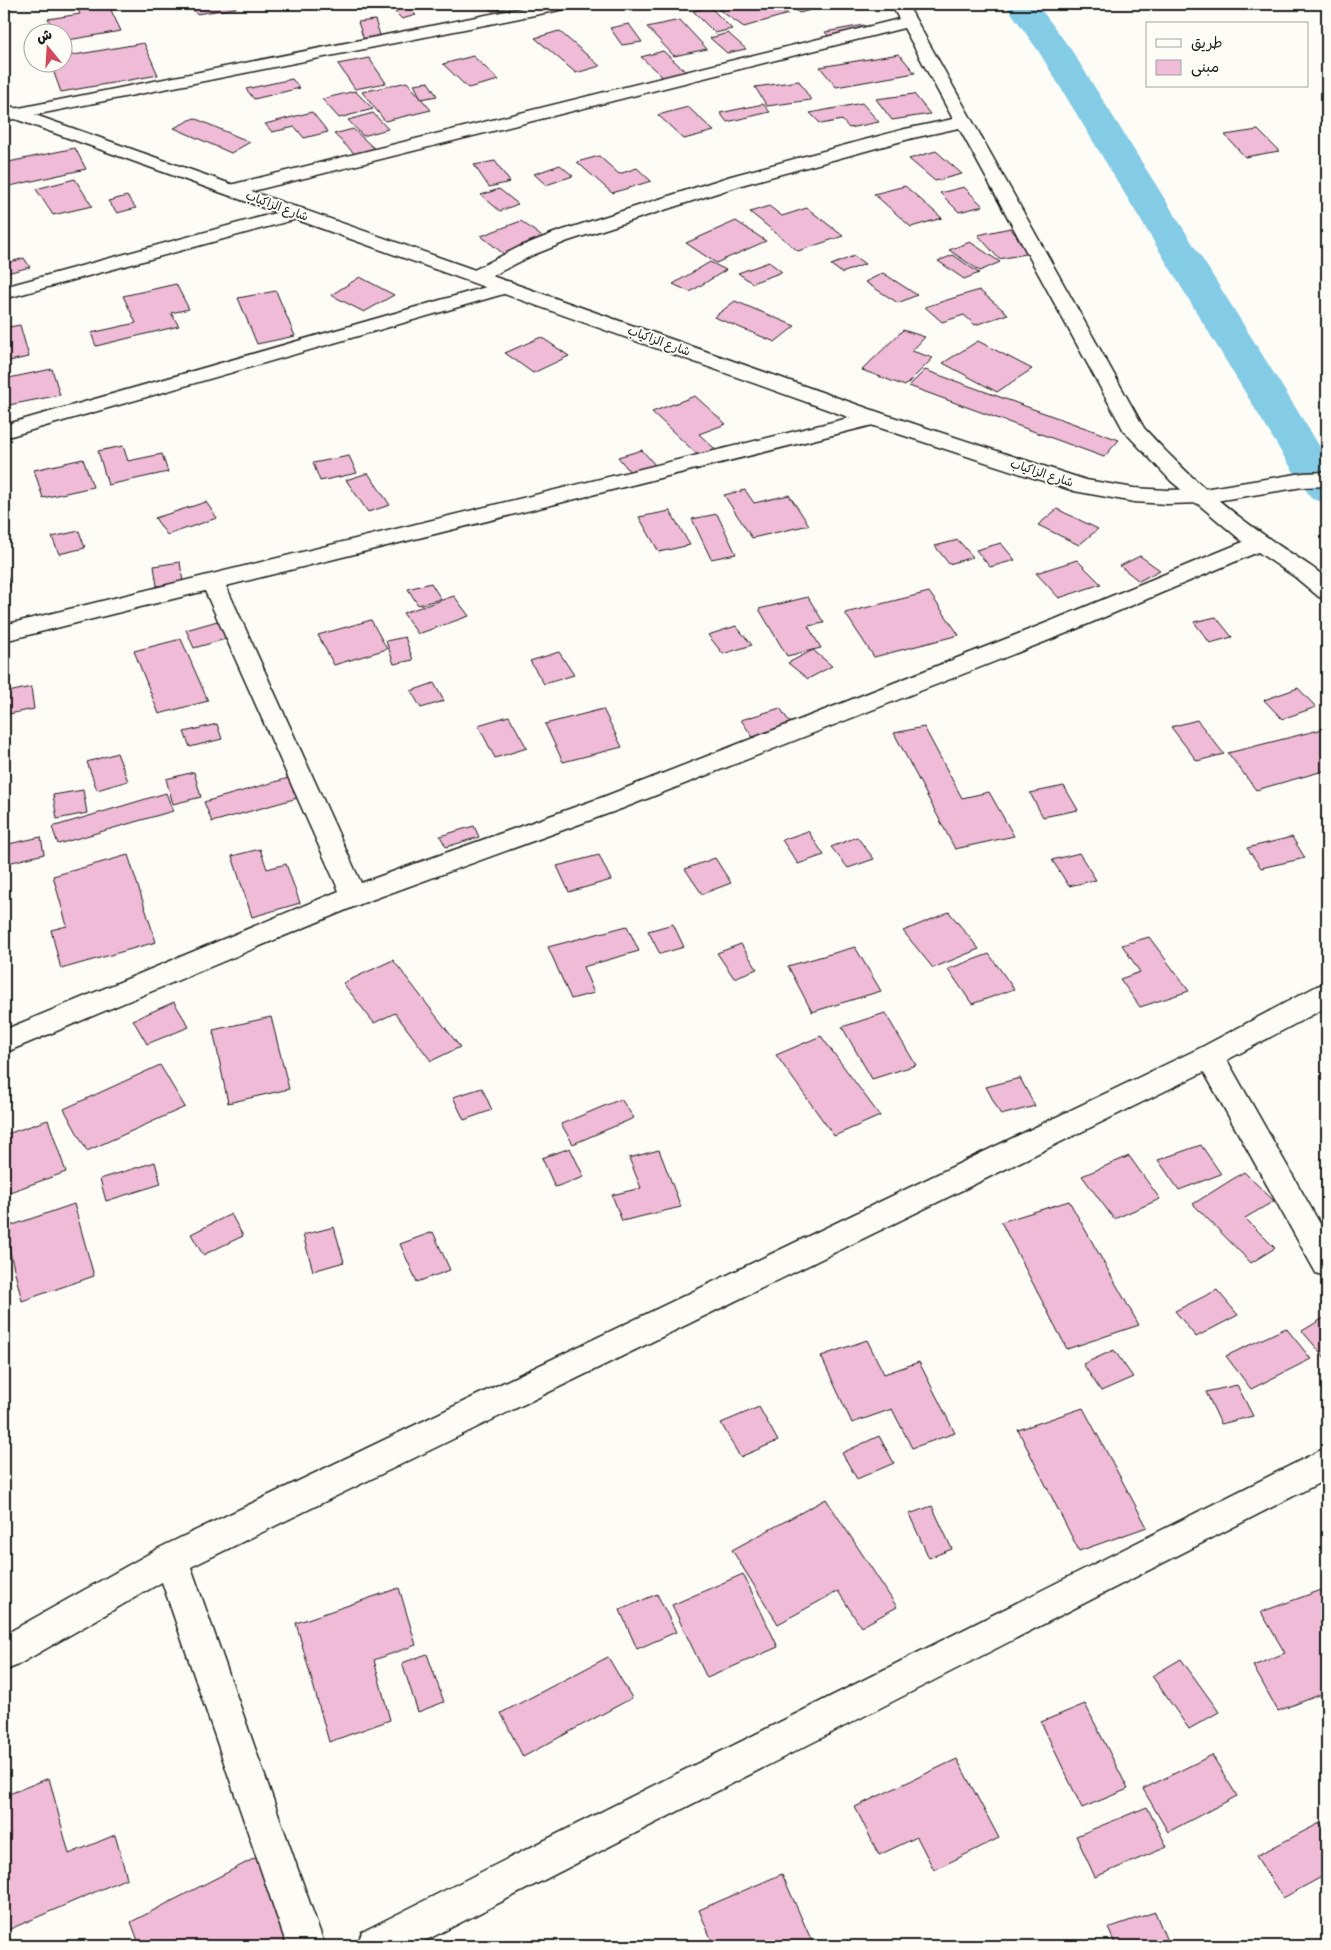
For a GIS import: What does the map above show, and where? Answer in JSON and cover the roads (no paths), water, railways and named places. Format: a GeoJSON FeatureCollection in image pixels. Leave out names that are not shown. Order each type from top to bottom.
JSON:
{"type":"FeatureCollection","features":[{"type":"Feature","properties":{"kind":"street"},"geometry":{"type":"LineString","coordinates":[[8,113],[565,4]]}},
{"type":"Feature","properties":{"kind":"street"},"geometry":{"type":"LineString","coordinates":[[899,4],[1135,431],[1150,448],[1203,496],[1260,543],[1311,576],[1327,592]]}},
{"type":"Feature","properties":{"kind":"street"},"geometry":{"type":"LineString","coordinates":[[233,190],[909,22]]}},
{"type":"Feature","properties":{"kind":"street","name":"شارع الزاكياب"},"geometry":{"type":"LineString","coordinates":[[8,113],[477,276],[873,418],[1082,486],[1134,495],[1167,497],[1203,496],[1302,480],[1327,479]]}},
{"type":"Feature","properties":{"kind":"street"},"geometry":{"type":"LineString","coordinates":[[477,276],[526,251],[561,237],[738,180],[893,138],[964,122]]}},
{"type":"Feature","properties":{"kind":"street"},"geometry":{"type":"LineString","coordinates":[[4,293],[297,213]]}},
{"type":"Feature","properties":{"kind":"street"},"geometry":{"type":"LineString","coordinates":[[4,432],[507,287]]}},
{"type":"Feature","properties":{"kind":"street"},"geometry":{"type":"LineString","coordinates":[[4,633],[873,418]]}},
{"type":"Feature","properties":{"kind":"street"},"geometry":{"type":"LineString","coordinates":[[4,1042],[354,896],[612,803],[1054,629],[1260,543]]}},
{"type":"Feature","properties":{"kind":"street"},"geometry":{"type":"LineString","coordinates":[[212,581],[354,896]]}},
{"type":"Feature","properties":{"kind":"street"},"geometry":{"type":"LineString","coordinates":[[4,1654],[172,1559],[1210,1056],[1327,994]]}},
{"type":"Feature","properties":{"kind":"street"},"geometry":{"type":"LineString","coordinates":[[1210,1056],[1327,1264]]}},
{"type":"Feature","properties":{"kind":"street"},"geometry":{"type":"LineString","coordinates":[[376,1946],[1327,1462]]}},
{"type":"Feature","properties":{"kind":"street"},"geometry":{"type":"LineString","coordinates":[[172,1559],[306,1946]]}},
{"type":"Feature","properties":{"kind":"waterway"},"geometry":{"type":"LineString","coordinates":[[1021,4],[1055,51],[1327,490]]}}]}
